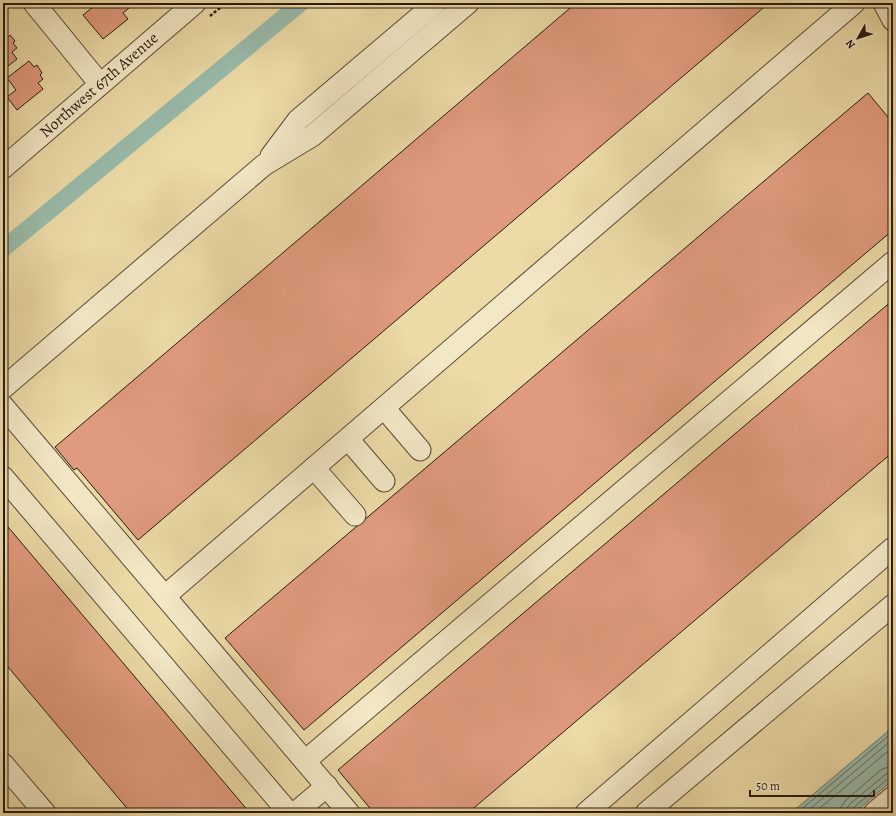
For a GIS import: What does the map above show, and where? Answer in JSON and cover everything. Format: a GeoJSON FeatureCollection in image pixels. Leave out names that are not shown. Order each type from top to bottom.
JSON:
{"type":"FeatureCollection","features":[{"type":"Feature","properties":{"kind":"street"},"geometry":{"type":"LineString","coordinates":[[34,3],[100,84]]}},
{"type":"Feature","properties":{"kind":"street","name":"Northwest 67th Avenue"},"geometry":{"type":"LineString","coordinates":[[3,168],[195,3]]}},
{"type":"Feature","properties":{"kind":"street"},"geometry":{"type":"LineString","coordinates":[[264,165],[298,120],[436,3]]}},
{"type":"Feature","properties":{"kind":"street"},"geometry":{"type":"LineString","coordinates":[[3,388],[264,165],[312,136],[468,3]]}},
{"type":"Feature","properties":{"kind":"street"},"geometry":{"type":"LineString","coordinates":[[165,596],[854,3]]}},
{"type":"Feature","properties":{"kind":"street"},"geometry":{"type":"LineString","coordinates":[[884,3],[893,20]]}},
{"type":"Feature","properties":{"kind":"street"},"geometry":{"type":"LineString","coordinates":[[305,761],[893,262]]}},
{"type":"Feature","properties":{"kind":"street"},"geometry":{"type":"LineString","coordinates":[[3,406],[349,813]]}},
{"type":"Feature","properties":{"kind":"street"},"geometry":{"type":"LineString","coordinates":[[384,408],[420,450]]}},
{"type":"Feature","properties":{"kind":"street"},"geometry":{"type":"LineString","coordinates":[[348,439],[384,482]]}},
{"type":"Feature","properties":{"kind":"street"},"geometry":{"type":"LineString","coordinates":[[314,468],[355,515]]}},
{"type":"Feature","properties":{"kind":"street"},"geometry":{"type":"LineString","coordinates":[[3,477],[289,813]]}},
{"type":"Feature","properties":{"kind":"street"},"geometry":{"type":"LineString","coordinates":[[586,813],[893,548]]}},
{"type":"Feature","properties":{"kind":"street"},"geometry":{"type":"LineString","coordinates":[[646,813],[893,605]]}},
{"type":"Feature","properties":{"kind":"street"},"geometry":{"type":"LineString","coordinates":[[3,764],[45,813]]}},
{"type":"Feature","properties":{"kind":"street"},"geometry":{"type":"LineString","coordinates":[[295,813],[326,786]]}},
{"type":"Feature","properties":{"kind":"street"},"geometry":{"type":"LineString","coordinates":[[874,813],[893,798]]}},
{"type":"Feature","properties":{"kind":"water"},"geometry":{"type":"Polygon","coordinates":[[[893,727],[893,780],[854,813],[791,813],[893,727]]]}},
{"type":"Feature","properties":{"kind":"building"},"geometry":{"type":"Polygon","coordinates":[[[98,3],[135,3],[123,13],[128,19],[103,39],[83,15],[98,3]]]}},
{"type":"Feature","properties":{"kind":"building"},"geometry":{"type":"Polygon","coordinates":[[[576,3],[769,3],[138,540],[77,468],[74,470],[55,447],[576,3]]]}},
{"type":"Feature","properties":{"kind":"building"},"geometry":{"type":"Polygon","coordinates":[[[3,31],[8,37],[10,35],[15,41],[13,43],[17,48],[12,52],[17,59],[3,70],[3,31]]]}},
{"type":"Feature","properties":{"kind":"building"},"geometry":{"type":"Polygon","coordinates":[[[29,61],[34,67],[37,65],[42,73],[40,75],[43,79],[38,83],[43,89],[17,110],[7,97],[16,90],[7,78],[29,61]]]}},
{"type":"Feature","properties":{"kind":"building"},"geometry":{"type":"Polygon","coordinates":[[[868,93],[893,123],[893,230],[304,730],[225,638],[868,93]]]}},
{"type":"Feature","properties":{"kind":"building"},"geometry":{"type":"Polygon","coordinates":[[[893,300],[893,452],[468,813],[374,813],[338,770],[893,300]]]}},
{"type":"Feature","properties":{"kind":"building"},"geometry":{"type":"Polygon","coordinates":[[[3,521],[250,813],[131,813],[3,661],[3,521]]]}},
{"type":"Feature","properties":{"kind":"waterway"},"geometry":{"type":"LineString","coordinates":[[3,249],[301,3]]}}]}
